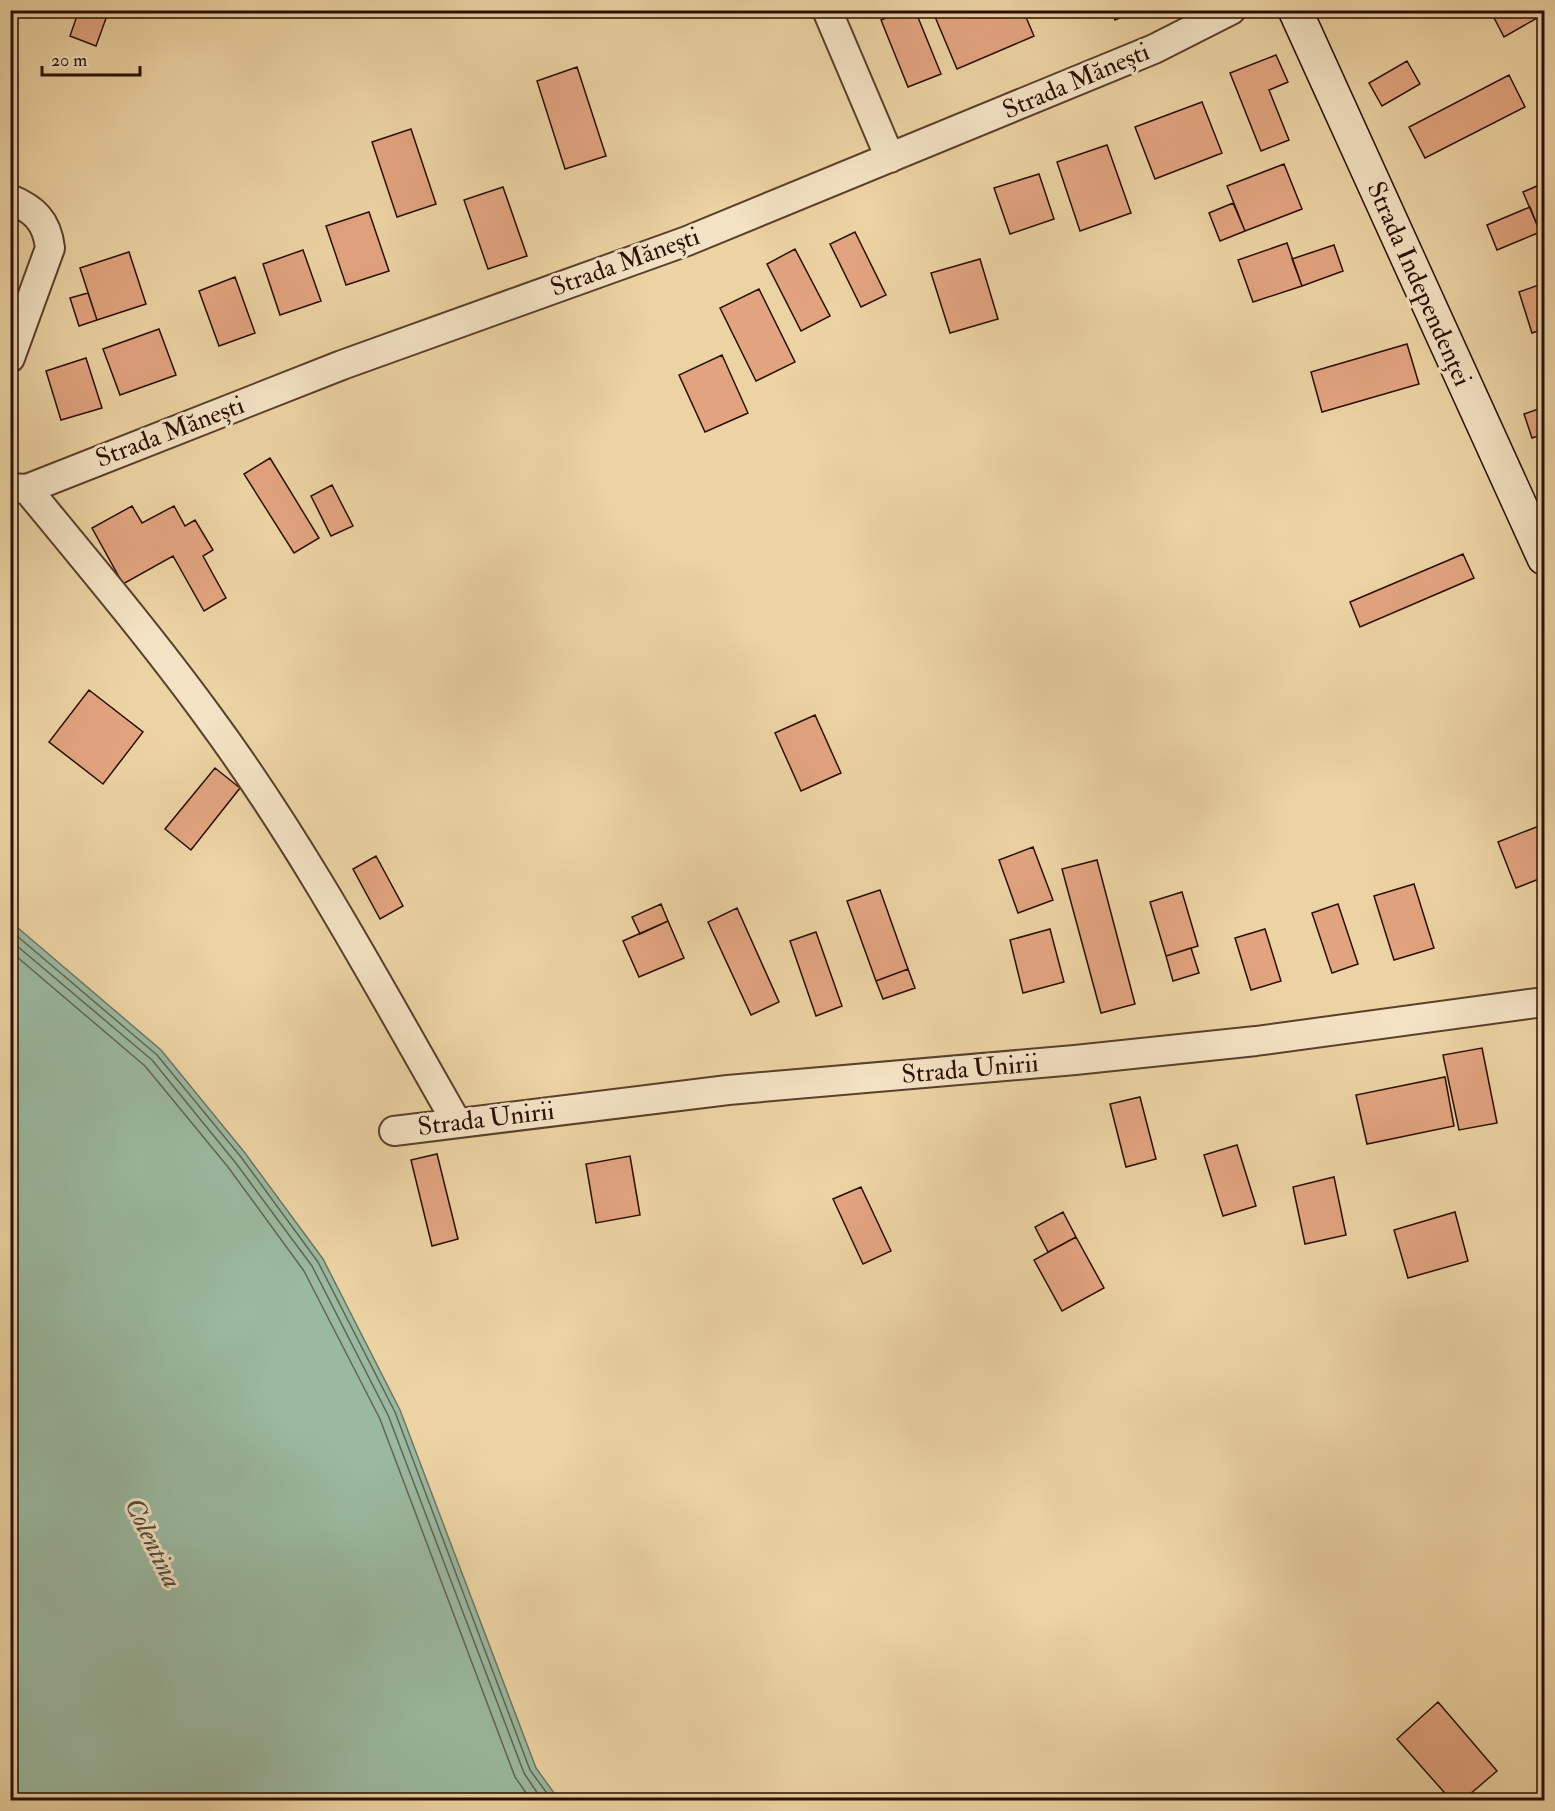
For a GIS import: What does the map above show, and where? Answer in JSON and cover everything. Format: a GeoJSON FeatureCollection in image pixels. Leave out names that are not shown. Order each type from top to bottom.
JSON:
{"type":"FeatureCollection","features":[{"type":"Feature","properties":{"kind":"street"},"geometry":{"type":"LineString","coordinates":[[827,10],[890,158]]}},
{"type":"Feature","properties":{"kind":"street","name":"Strada Mănești"},"geometry":{"type":"LineString","coordinates":[[19,489],[342,365],[687,241],[1155,49],[1231,10]]}},
{"type":"Feature","properties":{"kind":"street","name":"Strada Independenței"},"geometry":{"type":"LineString","coordinates":[[1295,10],[1545,558]]}},
{"type":"Feature","properties":{"kind":"street"},"geometry":{"type":"LineString","coordinates":[[10,200],[38,214],[49,236],[50,248],[10,358]]}},
{"type":"Feature","properties":{"kind":"street"},"geometry":{"type":"LineString","coordinates":[[19,489],[163,656],[209,717],[274,811],[457,1123]]}},
{"type":"Feature","properties":{"kind":"street","name":"Strada Unirii"},"geometry":{"type":"LineString","coordinates":[[394,1131],[728,1090],[1075,1060],[1256,1041],[1545,1002]]}},
{"type":"Feature","properties":{"kind":"water","name":"Colentina"},"geometry":{"type":"Polygon","coordinates":[[[11,922],[161,1050],[245,1153],[323,1259],[400,1410],[536,1768],[559,1800],[11,1800],[11,922]]]}},
{"type":"Feature","properties":{"kind":"building"},"geometry":{"type":"Polygon","coordinates":[[[79,10],[109,10],[96,46],[70,36],[79,10]]]}},
{"type":"Feature","properties":{"kind":"building"},"geometry":{"type":"Polygon","coordinates":[[[905,10],[915,10],[941,74],[908,87],[881,20],[905,10]]]}},
{"type":"Feature","properties":{"kind":"building"},"geometry":{"type":"Polygon","coordinates":[[[1023,10],[1034,36],[957,69],[933,12],[1023,10]]]}},
{"type":"Feature","properties":{"kind":"building"},"geometry":{"type":"Polygon","coordinates":[[[1111,10],[1138,10],[1115,20],[1111,10]]]}},
{"type":"Feature","properties":{"kind":"building"},"geometry":{"type":"Polygon","coordinates":[[[1490,10],[1544,10],[1544,14],[1504,37],[1490,10]]]}},
{"type":"Feature","properties":{"kind":"building"},"geometry":{"type":"Polygon","coordinates":[[[1276,55],[1288,82],[1269,90],[1289,140],[1261,151],[1230,73],[1276,55]]]}},
{"type":"Feature","properties":{"kind":"building"},"geometry":{"type":"Polygon","coordinates":[[[1407,61],[1420,84],[1382,106],[1369,83],[1407,61]]]}},
{"type":"Feature","properties":{"kind":"building"},"geometry":{"type":"Polygon","coordinates":[[[577,67],[606,156],[565,169],[537,81],[577,67]]]}},
{"type":"Feature","properties":{"kind":"building"},"geometry":{"type":"Polygon","coordinates":[[[1509,75],[1525,107],[1425,158],[1409,127],[1509,75]]]}},
{"type":"Feature","properties":{"kind":"building"},"geometry":{"type":"Polygon","coordinates":[[[1202,102],[1222,153],[1155,179],[1135,127],[1202,102]]]}},
{"type":"Feature","properties":{"kind":"building"},"geometry":{"type":"Polygon","coordinates":[[[411,129],[436,204],[397,217],[372,142],[411,129]]]}},
{"type":"Feature","properties":{"kind":"building"},"geometry":{"type":"Polygon","coordinates":[[[1107,145],[1131,213],[1080,231],[1057,162],[1107,145]]]}},
{"type":"Feature","properties":{"kind":"building"},"geometry":{"type":"Polygon","coordinates":[[[1284,164],[1302,209],[1245,231],[1227,186],[1284,164]]]}},
{"type":"Feature","properties":{"kind":"building"},"geometry":{"type":"Polygon","coordinates":[[[1039,174],[1054,219],[1010,234],[994,188],[1039,174]]]}},
{"type":"Feature","properties":{"kind":"building"},"geometry":{"type":"Polygon","coordinates":[[[1544,183],[1544,230],[1540,232],[1523,192],[1544,183]]]}},
{"type":"Feature","properties":{"kind":"building"},"geometry":{"type":"Polygon","coordinates":[[[503,187],[527,256],[488,269],[464,200],[503,187]]]}},
{"type":"Feature","properties":{"kind":"building"},"geometry":{"type":"Polygon","coordinates":[[[1233,203],[1245,231],[1220,241],[1209,213],[1233,203]]]}},
{"type":"Feature","properties":{"kind":"building"},"geometry":{"type":"Polygon","coordinates":[[[1530,207],[1540,232],[1497,250],[1487,225],[1530,207]]]}},
{"type":"Feature","properties":{"kind":"building"},"geometry":{"type":"Polygon","coordinates":[[[369,212],[389,271],[346,285],[326,226],[369,212]]]}},
{"type":"Feature","properties":{"kind":"building"},"geometry":{"type":"Polygon","coordinates":[[[855,232],[886,295],[861,307],[830,244],[855,232]]]}},
{"type":"Feature","properties":{"kind":"building"},"geometry":{"type":"Polygon","coordinates":[[[1287,243],[1302,286],[1253,302],[1238,260],[1287,243]]]}},
{"type":"Feature","properties":{"kind":"building"},"geometry":{"type":"Polygon","coordinates":[[[1334,245],[1343,271],[1302,286],[1292,259],[1334,245]]]}},
{"type":"Feature","properties":{"kind":"building"},"geometry":{"type":"Polygon","coordinates":[[[795,249],[830,316],[801,331],[767,264],[795,249]]]}},
{"type":"Feature","properties":{"kind":"building"},"geometry":{"type":"Polygon","coordinates":[[[303,250],[321,301],[280,315],[263,264],[303,250]]]}},
{"type":"Feature","properties":{"kind":"building"},"geometry":{"type":"Polygon","coordinates":[[[129,252],[146,304],[97,320],[80,268],[129,252]]]}},
{"type":"Feature","properties":{"kind":"building"},"geometry":{"type":"Polygon","coordinates":[[[980,259],[998,319],[950,333],[931,273],[980,259]]]}},
{"type":"Feature","properties":{"kind":"building"},"geometry":{"type":"Polygon","coordinates":[[[235,277],[255,333],[219,346],[199,291],[235,277]]]}},
{"type":"Feature","properties":{"kind":"building"},"geometry":{"type":"Polygon","coordinates":[[[1544,283],[1544,329],[1532,333],[1519,292],[1544,283]]]}},
{"type":"Feature","properties":{"kind":"building"},"geometry":{"type":"Polygon","coordinates":[[[759,289],[795,362],[756,381],[720,308],[759,289]]]}},
{"type":"Feature","properties":{"kind":"building"},"geometry":{"type":"Polygon","coordinates":[[[88,293],[97,320],[79,326],[70,298],[88,293]]]}},
{"type":"Feature","properties":{"kind":"building"},"geometry":{"type":"Polygon","coordinates":[[[159,329],[176,375],[120,395],[103,349],[159,329]]]}},
{"type":"Feature","properties":{"kind":"building"},"geometry":{"type":"Polygon","coordinates":[[[1407,344],[1419,384],[1322,412],[1311,372],[1407,344]]]}},
{"type":"Feature","properties":{"kind":"building"},"geometry":{"type":"Polygon","coordinates":[[[722,355],[748,413],[705,432],[679,375],[722,355]]]}},
{"type":"Feature","properties":{"kind":"building"},"geometry":{"type":"Polygon","coordinates":[[[86,358],[102,408],[61,420],[46,371],[86,358]]]}},
{"type":"Feature","properties":{"kind":"building"},"geometry":{"type":"Polygon","coordinates":[[[1544,407],[1544,434],[1532,438],[1524,414],[1544,407]]]}},
{"type":"Feature","properties":{"kind":"building"},"geometry":{"type":"Polygon","coordinates":[[[270,458],[319,538],[294,553],[244,474],[270,458]]]}},
{"type":"Feature","properties":{"kind":"building"},"geometry":{"type":"Polygon","coordinates":[[[332,485],[353,526],[331,536],[311,496],[332,485]]]}},
{"type":"Feature","properties":{"kind":"building"},"geometry":{"type":"Polygon","coordinates":[[[132,506],[142,523],[174,506],[185,526],[195,520],[213,550],[203,556],[226,598],[204,611],[173,556],[123,584],[92,528],[132,506]]]}},
{"type":"Feature","properties":{"kind":"building"},"geometry":{"type":"Polygon","coordinates":[[[1463,554],[1474,578],[1360,627],[1350,602],[1463,554]]]}},
{"type":"Feature","properties":{"kind":"building"},"geometry":{"type":"Polygon","coordinates":[[[89,690],[143,732],[103,784],[49,742],[89,690]]]}},
{"type":"Feature","properties":{"kind":"building"},"geometry":{"type":"Polygon","coordinates":[[[815,715],[841,773],[801,791],[775,733],[815,715]]]}},
{"type":"Feature","properties":{"kind":"building"},"geometry":{"type":"Polygon","coordinates":[[[215,768],[240,788],[191,850],[165,829],[215,768]]]}},
{"type":"Feature","properties":{"kind":"building"},"geometry":{"type":"Polygon","coordinates":[[[1544,824],[1544,877],[1516,888],[1498,842],[1544,824]]]}},
{"type":"Feature","properties":{"kind":"building"},"geometry":{"type":"Polygon","coordinates":[[[1033,847],[1053,900],[1018,913],[999,860],[1033,847]]]}},
{"type":"Feature","properties":{"kind":"building"},"geometry":{"type":"Polygon","coordinates":[[[376,856],[403,906],[380,919],[353,869],[376,856]]]}},
{"type":"Feature","properties":{"kind":"building"},"geometry":{"type":"Polygon","coordinates":[[[1097,860],[1135,1004],[1101,1013],[1062,869],[1097,860]]]}},
{"type":"Feature","properties":{"kind":"building"},"geometry":{"type":"Polygon","coordinates":[[[1414,884],[1434,948],[1394,960],[1374,896],[1414,884]]]}},
{"type":"Feature","properties":{"kind":"building"},"geometry":{"type":"Polygon","coordinates":[[[880,890],[908,969],[876,981],[847,901],[880,890]]]}},
{"type":"Feature","properties":{"kind":"building"},"geometry":{"type":"Polygon","coordinates":[[[1182,892],[1198,946],[1166,956],[1150,902],[1182,892]]]}},
{"type":"Feature","properties":{"kind":"building"},"geometry":{"type":"Polygon","coordinates":[[[661,904],[668,921],[640,934],[632,917],[661,904]]]}},
{"type":"Feature","properties":{"kind":"building"},"geometry":{"type":"Polygon","coordinates":[[[1338,904],[1358,964],[1332,973],[1312,913],[1338,904]]]}},
{"type":"Feature","properties":{"kind":"building"},"geometry":{"type":"Polygon","coordinates":[[[737,908],[779,1002],[751,1015],[708,922],[737,908]]]}},
{"type":"Feature","properties":{"kind":"building"},"geometry":{"type":"Polygon","coordinates":[[[668,921],[684,958],[639,977],[623,941],[668,921]]]}},
{"type":"Feature","properties":{"kind":"building"},"geometry":{"type":"Polygon","coordinates":[[[1050,929],[1064,982],[1023,993],[1010,940],[1050,929]]]}},
{"type":"Feature","properties":{"kind":"building"},"geometry":{"type":"Polygon","coordinates":[[[1265,929],[1281,981],[1251,990],[1235,938],[1265,929]]]}},
{"type":"Feature","properties":{"kind":"building"},"geometry":{"type":"Polygon","coordinates":[[[816,932],[842,1006],[816,1016],[790,941],[816,932]]]}},
{"type":"Feature","properties":{"kind":"building"},"geometry":{"type":"Polygon","coordinates":[[[1191,948],[1199,973],[1173,981],[1166,956],[1191,948]]]}},
{"type":"Feature","properties":{"kind":"building"},"geometry":{"type":"Polygon","coordinates":[[[908,969],[915,988],[883,999],[876,981],[908,969]]]}},
{"type":"Feature","properties":{"kind":"building"},"geometry":{"type":"Polygon","coordinates":[[[1482,1048],[1497,1123],[1459,1130],[1443,1055],[1482,1048]]]}},
{"type":"Feature","properties":{"kind":"building"},"geometry":{"type":"Polygon","coordinates":[[[1445,1077],[1454,1126],[1367,1144],[1356,1095],[1445,1077]]]}},
{"type":"Feature","properties":{"kind":"building"},"geometry":{"type":"Polygon","coordinates":[[[1140,1097],[1156,1159],[1126,1167],[1110,1104],[1140,1097]]]}},
{"type":"Feature","properties":{"kind":"building"},"geometry":{"type":"Polygon","coordinates":[[[1237,1145],[1256,1206],[1223,1216],[1204,1155],[1237,1145]]]}},
{"type":"Feature","properties":{"kind":"building"},"geometry":{"type":"Polygon","coordinates":[[[437,1154],[458,1239],[432,1246],[411,1160],[437,1154]]]}},
{"type":"Feature","properties":{"kind":"building"},"geometry":{"type":"Polygon","coordinates":[[[630,1156],[640,1215],[596,1223],[586,1164],[630,1156]]]}},
{"type":"Feature","properties":{"kind":"building"},"geometry":{"type":"Polygon","coordinates":[[[1334,1177],[1346,1235],[1305,1244],[1293,1187],[1334,1177]]]}},
{"type":"Feature","properties":{"kind":"building"},"geometry":{"type":"Polygon","coordinates":[[[861,1187],[891,1251],[863,1264],[833,1199],[861,1187]]]}},
{"type":"Feature","properties":{"kind":"building"},"geometry":{"type":"Polygon","coordinates":[[[1063,1212],[1076,1237],[1048,1252],[1035,1227],[1063,1212]]]}},
{"type":"Feature","properties":{"kind":"building"},"geometry":{"type":"Polygon","coordinates":[[[1455,1212],[1468,1261],[1408,1278],[1394,1230],[1455,1212]]]}},
{"type":"Feature","properties":{"kind":"building"},"geometry":{"type":"Polygon","coordinates":[[[1076,1237],[1104,1288],[1062,1311],[1034,1260],[1076,1237]]]}},
{"type":"Feature","properties":{"kind":"building"},"geometry":{"type":"Polygon","coordinates":[[[1438,1702],[1497,1771],[1463,1800],[1451,1800],[1397,1739],[1438,1702]]]}}]}
